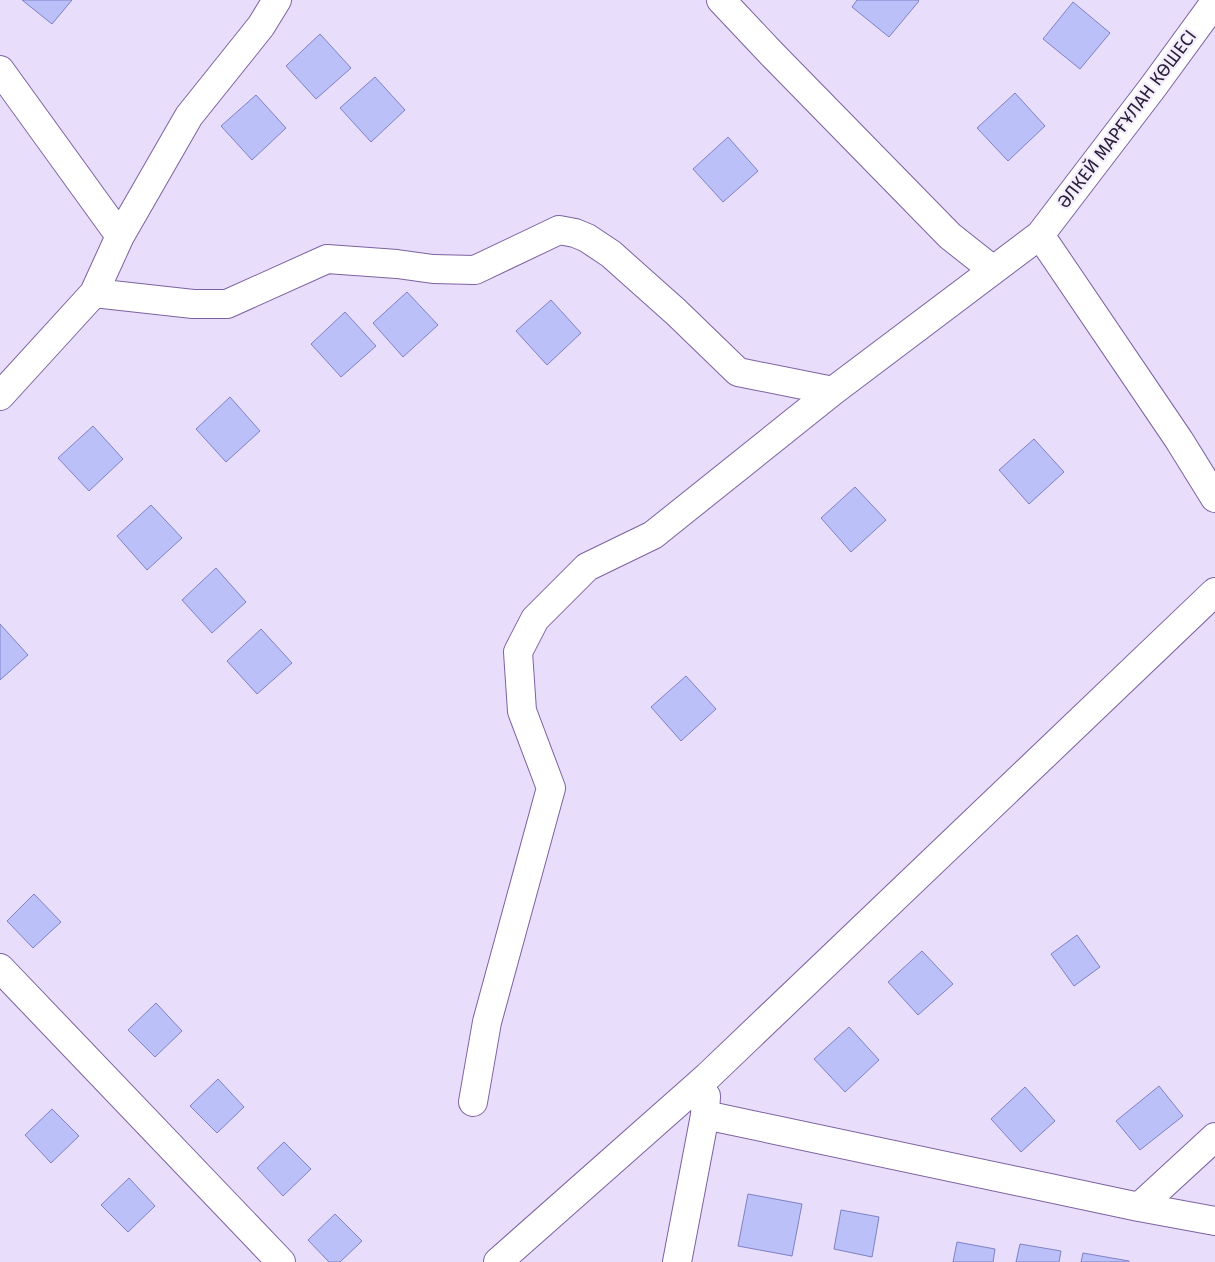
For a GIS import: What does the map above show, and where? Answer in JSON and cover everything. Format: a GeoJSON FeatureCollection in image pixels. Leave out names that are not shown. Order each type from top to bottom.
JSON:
{"type":"FeatureCollection","features":[{"type":"Feature","properties":{"kind":"lane"},"geometry":{"type":"LineString","coordinates":[[0,396],[94,293],[120,236],[189,116],[261,26],[277,0]]}},
{"type":"Feature","properties":{"kind":"lane"},"geometry":{"type":"LineString","coordinates":[[721,0],[950,236],[993,270]]}},
{"type":"Feature","properties":{"kind":"lane","name":"ӘЛКЕЙ МАРҒҰЛАН КӨШЕСІ"},"geometry":{"type":"LineString","coordinates":[[473,1102],[487,1022],[551,788],[522,712],[518,652],[535,619],[587,567],[654,535],[833,391],[1040,235],[1215,2]]}},
{"type":"Feature","properties":{"kind":"lane"},"geometry":{"type":"LineString","coordinates":[[0,70],[120,236]]}},
{"type":"Feature","properties":{"kind":"lane"},"geometry":{"type":"LineString","coordinates":[[94,293],[194,304],[227,304],[327,258],[433,269],[475,270],[559,230],[575,233],[587,238],[612,254],[738,372],[833,391]]}},
{"type":"Feature","properties":{"kind":"lane"},"geometry":{"type":"LineString","coordinates":[[1040,235],[1179,440],[1215,498]]}},
{"type":"Feature","properties":{"kind":"lane"},"geometry":{"type":"LineString","coordinates":[[498,1262],[707,1076],[1215,592]]}},
{"type":"Feature","properties":{"kind":"lane"},"geometry":{"type":"LineString","coordinates":[[0,968],[281,1262]]}},
{"type":"Feature","properties":{"kind":"lane"},"geometry":{"type":"LineString","coordinates":[[677,1262],[705,1115],[707,1076]]}},
{"type":"Feature","properties":{"kind":"lane"},"geometry":{"type":"LineString","coordinates":[[705,1115],[1139,1207],[1215,1221]]}},
{"type":"Feature","properties":{"kind":"lane"},"geometry":{"type":"LineString","coordinates":[[1139,1207],[1215,1137]]}},
{"type":"Feature","properties":{"kind":"building"},"geometry":{"type":"Polygon","coordinates":[[[22,0],[72,0],[52,24],[22,0]]]}},
{"type":"Feature","properties":{"kind":"building"},"geometry":{"type":"Polygon","coordinates":[[[857,0],[919,1],[889,37],[852,7],[857,0]]]}},
{"type":"Feature","properties":{"kind":"building"},"geometry":{"type":"Polygon","coordinates":[[[1073,2],[1110,33],[1080,69],[1043,39],[1073,2]]]}},
{"type":"Feature","properties":{"kind":"building"},"geometry":{"type":"Polygon","coordinates":[[[320,34],[351,68],[316,99],[286,66],[320,34]]]}},
{"type":"Feature","properties":{"kind":"building"},"geometry":{"type":"Polygon","coordinates":[[[375,77],[405,110],[371,142],[340,108],[375,77]]]}},
{"type":"Feature","properties":{"kind":"building"},"geometry":{"type":"Polygon","coordinates":[[[1015,93],[1045,126],[1008,161],[977,128],[1015,93]]]}},
{"type":"Feature","properties":{"kind":"building"},"geometry":{"type":"Polygon","coordinates":[[[256,95],[286,128],[252,160],[221,126],[256,95]]]}},
{"type":"Feature","properties":{"kind":"building"},"geometry":{"type":"Polygon","coordinates":[[[728,137],[758,171],[723,202],[693,169],[728,137]]]}},
{"type":"Feature","properties":{"kind":"building"},"geometry":{"type":"Polygon","coordinates":[[[407,292],[438,325],[403,357],[373,323],[407,292]]]}},
{"type":"Feature","properties":{"kind":"building"},"geometry":{"type":"Polygon","coordinates":[[[551,300],[581,333],[547,365],[516,331],[551,300]]]}},
{"type":"Feature","properties":{"kind":"building"},"geometry":{"type":"Polygon","coordinates":[[[345,312],[376,346],[341,377],[311,344],[345,312]]]}},
{"type":"Feature","properties":{"kind":"building"},"geometry":{"type":"Polygon","coordinates":[[[230,397],[260,431],[226,462],[196,429],[230,397]]]}},
{"type":"Feature","properties":{"kind":"building"},"geometry":{"type":"Polygon","coordinates":[[[93,426],[123,459],[89,491],[58,458],[93,426]]]}},
{"type":"Feature","properties":{"kind":"building"},"geometry":{"type":"Polygon","coordinates":[[[1034,439],[1064,472],[1029,504],[999,470],[1034,439]]]}},
{"type":"Feature","properties":{"kind":"building"},"geometry":{"type":"Polygon","coordinates":[[[855,487],[886,520],[851,552],[821,518],[855,487]]]}},
{"type":"Feature","properties":{"kind":"building"},"geometry":{"type":"Polygon","coordinates":[[[151,505],[182,538],[147,570],[117,536],[151,505]]]}},
{"type":"Feature","properties":{"kind":"building"},"geometry":{"type":"Polygon","coordinates":[[[216,568],[246,602],[212,633],[182,600],[216,568]]]}},
{"type":"Feature","properties":{"kind":"building"},"geometry":{"type":"Polygon","coordinates":[[[0,624],[28,655],[0,680],[0,624]]]}},
{"type":"Feature","properties":{"kind":"building"},"geometry":{"type":"Polygon","coordinates":[[[261,629],[292,663],[257,694],[227,661],[261,629]]]}},
{"type":"Feature","properties":{"kind":"building"},"geometry":{"type":"Polygon","coordinates":[[[686,676],[716,709],[681,741],[651,707],[686,676]]]}},
{"type":"Feature","properties":{"kind":"building"},"geometry":{"type":"Polygon","coordinates":[[[34,894],[61,922],[33,948],[7,921],[34,894]]]}},
{"type":"Feature","properties":{"kind":"building"},"geometry":{"type":"Polygon","coordinates":[[[1077,935],[1100,967],[1074,986],[1051,954],[1077,935]]]}},
{"type":"Feature","properties":{"kind":"building"},"geometry":{"type":"Polygon","coordinates":[[[922,951],[953,984],[918,1015],[888,982],[922,951]]]}},
{"type":"Feature","properties":{"kind":"building"},"geometry":{"type":"Polygon","coordinates":[[[156,1003],[182,1031],[155,1057],[128,1030],[156,1003]]]}},
{"type":"Feature","properties":{"kind":"building"},"geometry":{"type":"Polygon","coordinates":[[[849,1027],[879,1060],[845,1092],[814,1059],[849,1027]]]}},
{"type":"Feature","properties":{"kind":"building"},"geometry":{"type":"Polygon","coordinates":[[[218,1079],[244,1107],[217,1133],[190,1106],[218,1079]]]}},
{"type":"Feature","properties":{"kind":"building"},"geometry":{"type":"Polygon","coordinates":[[[1159,1086],[1183,1116],[1140,1150],[1116,1121],[1159,1086]]]}},
{"type":"Feature","properties":{"kind":"building"},"geometry":{"type":"Polygon","coordinates":[[[1025,1087],[1055,1121],[1021,1152],[991,1119],[1025,1087]]]}},
{"type":"Feature","properties":{"kind":"building"},"geometry":{"type":"Polygon","coordinates":[[[52,1109],[79,1136],[51,1163],[25,1135],[52,1109]]]}},
{"type":"Feature","properties":{"kind":"building"},"geometry":{"type":"Polygon","coordinates":[[[284,1142],[311,1169],[283,1196],[257,1168],[284,1142]]]}},
{"type":"Feature","properties":{"kind":"building"},"geometry":{"type":"Polygon","coordinates":[[[129,1178],[155,1206],[128,1232],[101,1205],[129,1178]]]}},
{"type":"Feature","properties":{"kind":"building"},"geometry":{"type":"Polygon","coordinates":[[[748,1194],[802,1204],[792,1256],[738,1246],[748,1194]]]}},
{"type":"Feature","properties":{"kind":"building"},"geometry":{"type":"Polygon","coordinates":[[[841,1210],[879,1217],[872,1257],[834,1249],[841,1210]]]}},
{"type":"Feature","properties":{"kind":"building"},"geometry":{"type":"Polygon","coordinates":[[[335,1214],[362,1241],[340,1262],[329,1262],[308,1240],[335,1214]]]}},
{"type":"Feature","properties":{"kind":"building"},"geometry":{"type":"Polygon","coordinates":[[[957,1242],[995,1249],[993,1262],[953,1262],[957,1242]]]}},
{"type":"Feature","properties":{"kind":"building"},"geometry":{"type":"Polygon","coordinates":[[[1020,1244],[1061,1251],[1059,1262],[1016,1262],[1020,1244]]]}},
{"type":"Feature","properties":{"kind":"building"},"geometry":{"type":"Polygon","coordinates":[[[1083,1253],[1129,1261],[1129,1262],[1081,1262],[1083,1253]]]}}]}
